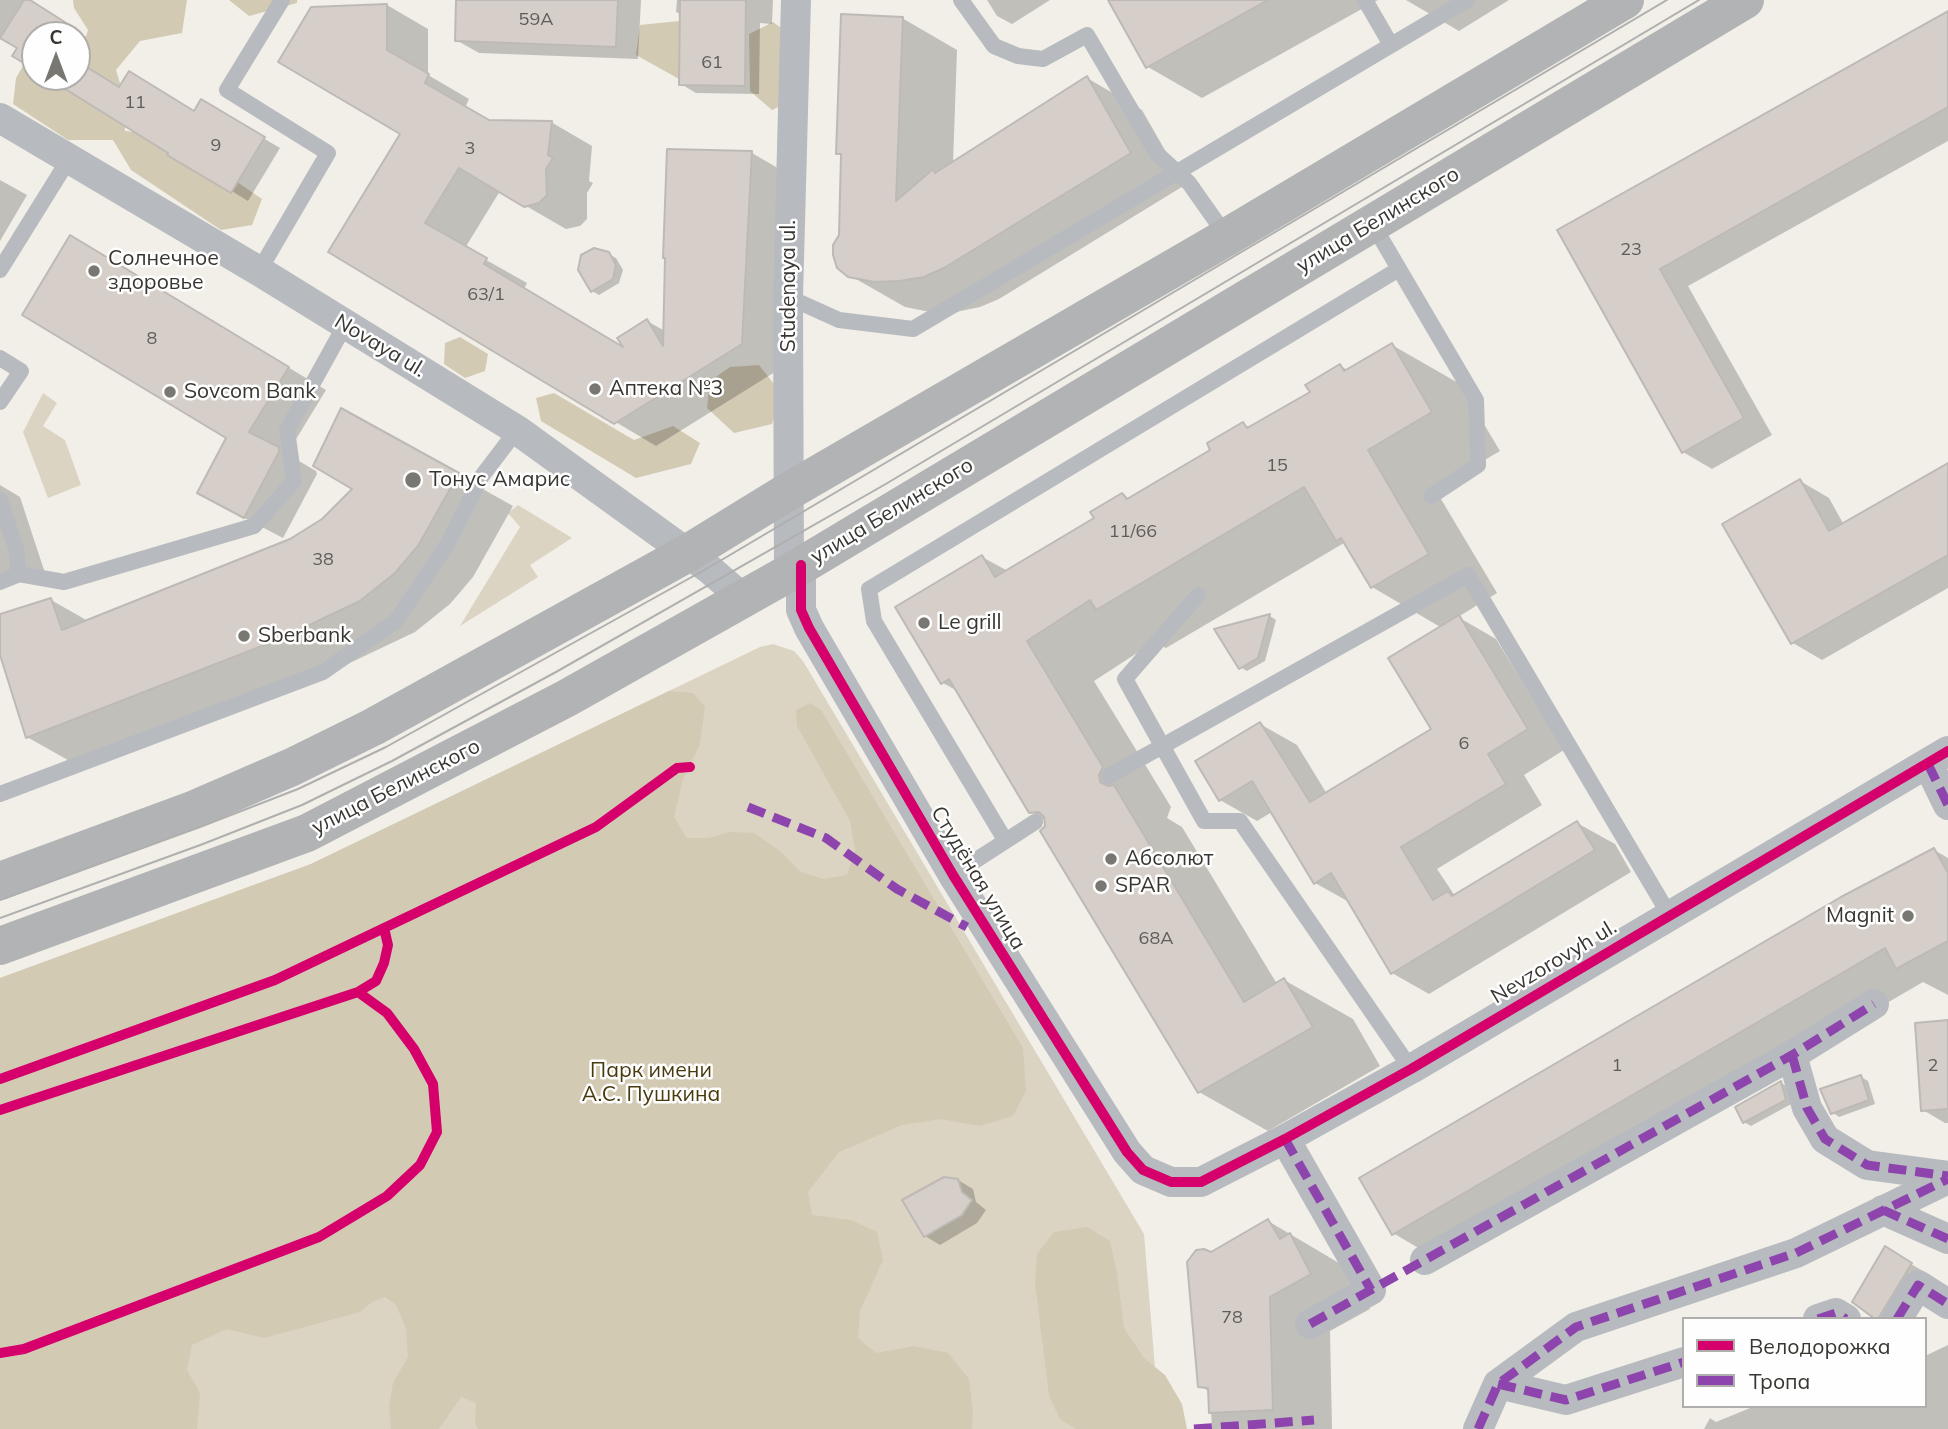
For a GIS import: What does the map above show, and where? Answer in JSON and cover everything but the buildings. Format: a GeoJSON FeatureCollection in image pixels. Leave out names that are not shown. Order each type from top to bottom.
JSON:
{"type":"FeatureCollection","features":[{"type":"Feature","properties":{"kind":"main road"},"geometry":{"type":"LineString","coordinates":[[0,881],[195,810],[292,768],[373,727],[688,553],[1625,0]]}},
{"type":"Feature","properties":{"kind":"main road","name":"улица Белинского"},"geometry":{"type":"LineString","coordinates":[[0,946],[307,833],[555,704],[795,569],[1745,0]]}},
{"type":"Feature","properties":{"kind":"street","name":"Studenaya ul."},"geometry":{"type":"LineString","coordinates":[[795,569],[789,491],[788,297],[796,0]]}},
{"type":"Feature","properties":{"kind":"street","name":"Novaya ul."},"geometry":{"type":"LineString","coordinates":[[0,118],[259,271],[517,430],[688,553],[744,598]]}},
{"type":"Feature","properties":{"kind":"street","name":"Студёная улица"},"geometry":{"type":"LineString","coordinates":[[795,569],[801,610],[809,628],[953,876],[1127,1152],[1143,1170],[1171,1182]]}},
{"type":"Feature","properties":{"kind":"street","name":"Nevzorovyh ul."},"geometry":{"type":"LineString","coordinates":[[1171,1182],[1201,1182],[1285,1139],[1411,1069],[1938,757]]}},
{"type":"Feature","properties":{"kind":"street"},"geometry":{"type":"LineString","coordinates":[[1938,757],[1948,805]]}},
{"type":"Feature","properties":{"kind":"street"},"geometry":{"type":"LineString","coordinates":[[1425,1261],[1792,1055],[1874,1004]]}},
{"type":"Feature","properties":{"kind":"street"},"geometry":{"type":"LineString","coordinates":[[1792,1055],[1807,1108],[1825,1139],[1867,1165],[1948,1177]]}},
{"type":"Feature","properties":{"kind":"street"},"geometry":{"type":"LineString","coordinates":[[1285,1139],[1371,1290],[1310,1324]]}},
{"type":"Feature","properties":{"kind":"street"},"geometry":{"type":"LineString","coordinates":[[1478,1429],[1498,1384],[1576,1326],[1796,1253],[1948,1177]]}},
{"type":"Feature","properties":{"kind":"street"},"geometry":{"type":"LineString","coordinates":[[1884,1210],[1948,1240]]}},
{"type":"Feature","properties":{"kind":"street"},"geometry":{"type":"LineString","coordinates":[[1898,1317],[1918,1285],[1948,1304]]}},
{"type":"Feature","properties":{"kind":"street"},"geometry":{"type":"LineString","coordinates":[[1824,1317],[1836,1313],[1843,1317]]}},
{"type":"Feature","properties":{"kind":"street"},"geometry":{"type":"LineString","coordinates":[[1498,1384],[1566,1400],[1682,1363]]}},
{"type":"Feature","properties":{"kind":"lane"},"geometry":{"type":"LineString","coordinates":[[259,271],[328,153],[227,90],[282,0]]}},
{"type":"Feature","properties":{"kind":"lane"},"geometry":{"type":"LineString","coordinates":[[961,0],[994,46],[1018,56],[1043,58],[1087,35],[1157,154],[1189,183],[1227,237]]}},
{"type":"Feature","properties":{"kind":"lane"},"geometry":{"type":"LineString","coordinates":[[1365,0],[1391,45]]}},
{"type":"Feature","properties":{"kind":"lane"},"geometry":{"type":"LineString","coordinates":[[788,297],[839,320],[913,329],[1467,0]]}},
{"type":"Feature","properties":{"kind":"lane"},"geometry":{"type":"LineString","coordinates":[[0,270],[69,159]]}},
{"type":"Feature","properties":{"kind":"lane"},"geometry":{"type":"LineString","coordinates":[[1372,223],[1476,400],[1478,465],[1431,496]]}},
{"type":"Feature","properties":{"kind":"lane"},"geometry":{"type":"LineString","coordinates":[[1005,840],[874,621],[869,589],[1399,269]]}},
{"type":"Feature","properties":{"kind":"lane"},"geometry":{"type":"LineString","coordinates":[[0,582],[19,574],[64,582],[254,526],[294,481],[287,429],[345,326]]}},
{"type":"Feature","properties":{"kind":"lane"},"geometry":{"type":"LineString","coordinates":[[0,358],[21,371],[0,402]]}},
{"type":"Feature","properties":{"kind":"lane"},"geometry":{"type":"LineString","coordinates":[[0,794],[323,672],[396,621],[447,545],[482,476],[517,430]]}},
{"type":"Feature","properties":{"kind":"lane"},"geometry":{"type":"LineString","coordinates":[[0,500],[16,549],[19,574]]}},
{"type":"Feature","properties":{"kind":"lane"},"geometry":{"type":"LineString","coordinates":[[1109,776],[1468,575],[1670,916]]}},
{"type":"Feature","properties":{"kind":"lane"},"geometry":{"type":"LineString","coordinates":[[1198,595],[1125,679],[1204,821],[1240,821],[1411,1069]]}},
{"type":"Feature","properties":{"kind":"lane"},"geometry":{"type":"LineString","coordinates":[[953,876],[1035,822]]}},
{"type":"Feature","properties":{"kind":"green space"},"geometry":{"type":"Polygon","coordinates":[[[73,0],[187,0],[182,33],[140,41],[116,70],[125,100],[125,131],[169,135],[262,199],[252,225],[221,230],[131,170],[113,140],[68,140],[13,104],[16,78],[21,69],[21,91],[91,91],[91,21],[82,21],[74,8],[73,0]]]}},
{"type":"Feature","properties":{"kind":"green space"},"geometry":{"type":"Polygon","coordinates":[[[229,0],[297,0],[297,3],[249,16],[229,0]]]}},
{"type":"Feature","properties":{"kind":"green space"},"geometry":{"type":"Polygon","coordinates":[[[689,20],[688,84],[636,55],[640,25],[689,20]]]}},
{"type":"Feature","properties":{"kind":"green space"},"geometry":{"type":"Polygon","coordinates":[[[773,22],[798,40],[793,100],[772,110],[750,91],[749,34],[773,22]]]}},
{"type":"Feature","properties":{"kind":"green space"},"geometry":{"type":"Polygon","coordinates":[[[460,337],[488,354],[485,371],[465,378],[444,364],[445,343],[460,337]]]}},
{"type":"Feature","properties":{"kind":"green space"},"geometry":{"type":"Polygon","coordinates":[[[759,365],[781,393],[772,424],[734,433],[707,408],[710,381],[730,367],[759,365]]]}},
{"type":"Feature","properties":{"kind":"green space"},"geometry":{"type":"Polygon","coordinates":[[[43,393],[57,403],[43,426],[65,440],[81,485],[48,498],[23,432],[43,393]]]}},
{"type":"Feature","properties":{"kind":"green space"},"geometry":{"type":"Polygon","coordinates":[[[554,393],[634,440],[673,426],[700,443],[691,464],[636,478],[541,421],[536,398],[554,393]]]}},
{"type":"Feature","properties":{"kind":"green space"},"geometry":{"type":"Polygon","coordinates":[[[518,505],[572,538],[530,565],[538,577],[460,626],[520,527],[508,513],[518,505]]]}},
{"type":"Feature","properties":{"kind":"green space","name":"Парк имени А.С. Пушкина"},"geometry":{"type":"Polygon","coordinates":[[[773,644],[794,651],[803,661],[1144,1234],[1160,1429],[0,1429],[0,978],[311,864],[760,647],[773,644]]]}},
{"type":"Feature","properties":{"kind":"green space","name":"Парк имени А.С. Пушкина"},"geometry":{"type":"Polygon","coordinates":[[[669,691],[693,693],[705,707],[700,744],[683,779],[674,817],[687,838],[708,838],[730,832],[754,833],[780,851],[801,872],[824,879],[847,875],[855,850],[850,821],[797,726],[796,710],[810,703],[821,710],[1023,1048],[1026,1091],[1013,1116],[980,1126],[941,1119],[902,1125],[839,1152],[808,1192],[812,1215],[851,1220],[877,1232],[883,1260],[860,1311],[858,1338],[876,1353],[914,1346],[948,1353],[969,1379],[972,1429],[478,1429],[475,1424],[476,1403],[461,1397],[439,1429],[391,1429],[389,1407],[393,1383],[408,1357],[406,1329],[396,1305],[385,1297],[372,1302],[360,1312],[264,1338],[227,1329],[192,1345],[187,1370],[200,1393],[197,1429],[0,1429],[0,978],[311,864],[669,691]]]}},
{"type":"Feature","properties":{"kind":"green space"},"geometry":{"type":"Polygon","coordinates":[[[1087,1227],[1110,1241],[1124,1328],[1144,1358],[1165,1375],[1182,1404],[1187,1429],[1076,1429],[1060,1419],[1049,1396],[1035,1283],[1037,1254],[1054,1232],[1087,1227]]]}},
{"type":"Feature","properties":{"kind":"tram line"},"geometry":{"type":"LineString","coordinates":[[0,900],[298,789],[386,747],[708,568],[1667,0]]}},
{"type":"Feature","properties":{"kind":"tram line"},"geometry":{"type":"LineString","coordinates":[[0,918],[302,805],[392,761],[556,672],[884,485],[1699,0]]}},
{"type":"Feature","properties":{"kind":"marked path"},"geometry":{"type":"LineString","coordinates":[[1928,764],[1948,805]]}},
{"type":"Feature","properties":{"kind":"marked path"},"geometry":{"type":"LineString","coordinates":[[748,807],[826,838],[897,889],[967,927]]}},
{"type":"Feature","properties":{"kind":"marked path"},"geometry":{"type":"LineString","coordinates":[[1310,1324],[1792,1055],[1874,1004]]}},
{"type":"Feature","properties":{"kind":"marked path"},"geometry":{"type":"LineString","coordinates":[[1792,1055],[1807,1108],[1825,1139],[1867,1165],[1948,1176]]}},
{"type":"Feature","properties":{"kind":"marked path"},"geometry":{"type":"LineString","coordinates":[[1285,1139],[1371,1290]]}},
{"type":"Feature","properties":{"kind":"marked path"},"geometry":{"type":"LineString","coordinates":[[1478,1429],[1498,1384],[1576,1327],[1796,1253],[1948,1179]]}},
{"type":"Feature","properties":{"kind":"marked path"},"geometry":{"type":"LineString","coordinates":[[1883,1210],[1948,1239]]}},
{"type":"Feature","properties":{"kind":"marked path"},"geometry":{"type":"LineString","coordinates":[[1898,1317],[1918,1285],[1948,1304]]}},
{"type":"Feature","properties":{"kind":"marked path"},"geometry":{"type":"LineString","coordinates":[[1824,1317],[1836,1313],[1843,1317]]}},
{"type":"Feature","properties":{"kind":"marked path"},"geometry":{"type":"LineString","coordinates":[[1498,1384],[1566,1400],[1682,1363]]}},
{"type":"Feature","properties":{"kind":"marked path"},"geometry":{"type":"LineString","coordinates":[[1194,1429],[1314,1420]]}},
{"type":"Feature","properties":{"kind":"cycle path"},"geometry":{"type":"LineString","coordinates":[[801,565],[801,610],[809,628],[953,875],[1127,1152],[1143,1170],[1171,1182],[1201,1182],[1285,1139],[1411,1069],[1948,751]]}},
{"type":"Feature","properties":{"kind":"cycle path"},"geometry":{"type":"LineString","coordinates":[[0,1079],[275,980],[596,827],[677,768],[690,767]]}},
{"type":"Feature","properties":{"kind":"cycle path"},"geometry":{"type":"LineString","coordinates":[[0,1110],[358,992],[376,981],[384,963],[388,945],[384,928]]}},
{"type":"Feature","properties":{"kind":"cycle path"},"geometry":{"type":"LineString","coordinates":[[0,1353],[24,1349],[319,1237],[387,1196],[420,1165],[437,1132],[433,1084],[414,1049],[387,1013],[358,992]]}},
{"type":"Feature","properties":{"kind":"place","name":"Солнечное здоровье"},"geometry":{"type":"Point","coordinates":[94,271]}},
{"type":"Feature","properties":{"kind":"place","name":"Аптека №3"},"geometry":{"type":"Point","coordinates":[595,389]}},
{"type":"Feature","properties":{"kind":"place","name":"Sovcom Bank"},"geometry":{"type":"Point","coordinates":[170,392]}},
{"type":"Feature","properties":{"kind":"place","name":"Тонус Амарис"},"geometry":{"type":"Point","coordinates":[413,480]}},
{"type":"Feature","properties":{"kind":"place","name":"Le grill"},"geometry":{"type":"Point","coordinates":[924,623]}},
{"type":"Feature","properties":{"kind":"place","name":"Sberbank"},"geometry":{"type":"Point","coordinates":[244,636]}},
{"type":"Feature","properties":{"kind":"place","name":"Абсолют"},"geometry":{"type":"Point","coordinates":[1111,859]}},
{"type":"Feature","properties":{"kind":"place","name":"SPAR"},"geometry":{"type":"Point","coordinates":[1101,886]}},
{"type":"Feature","properties":{"kind":"place","name":"Magnit"},"geometry":{"type":"Point","coordinates":[1908,916]}}]}
